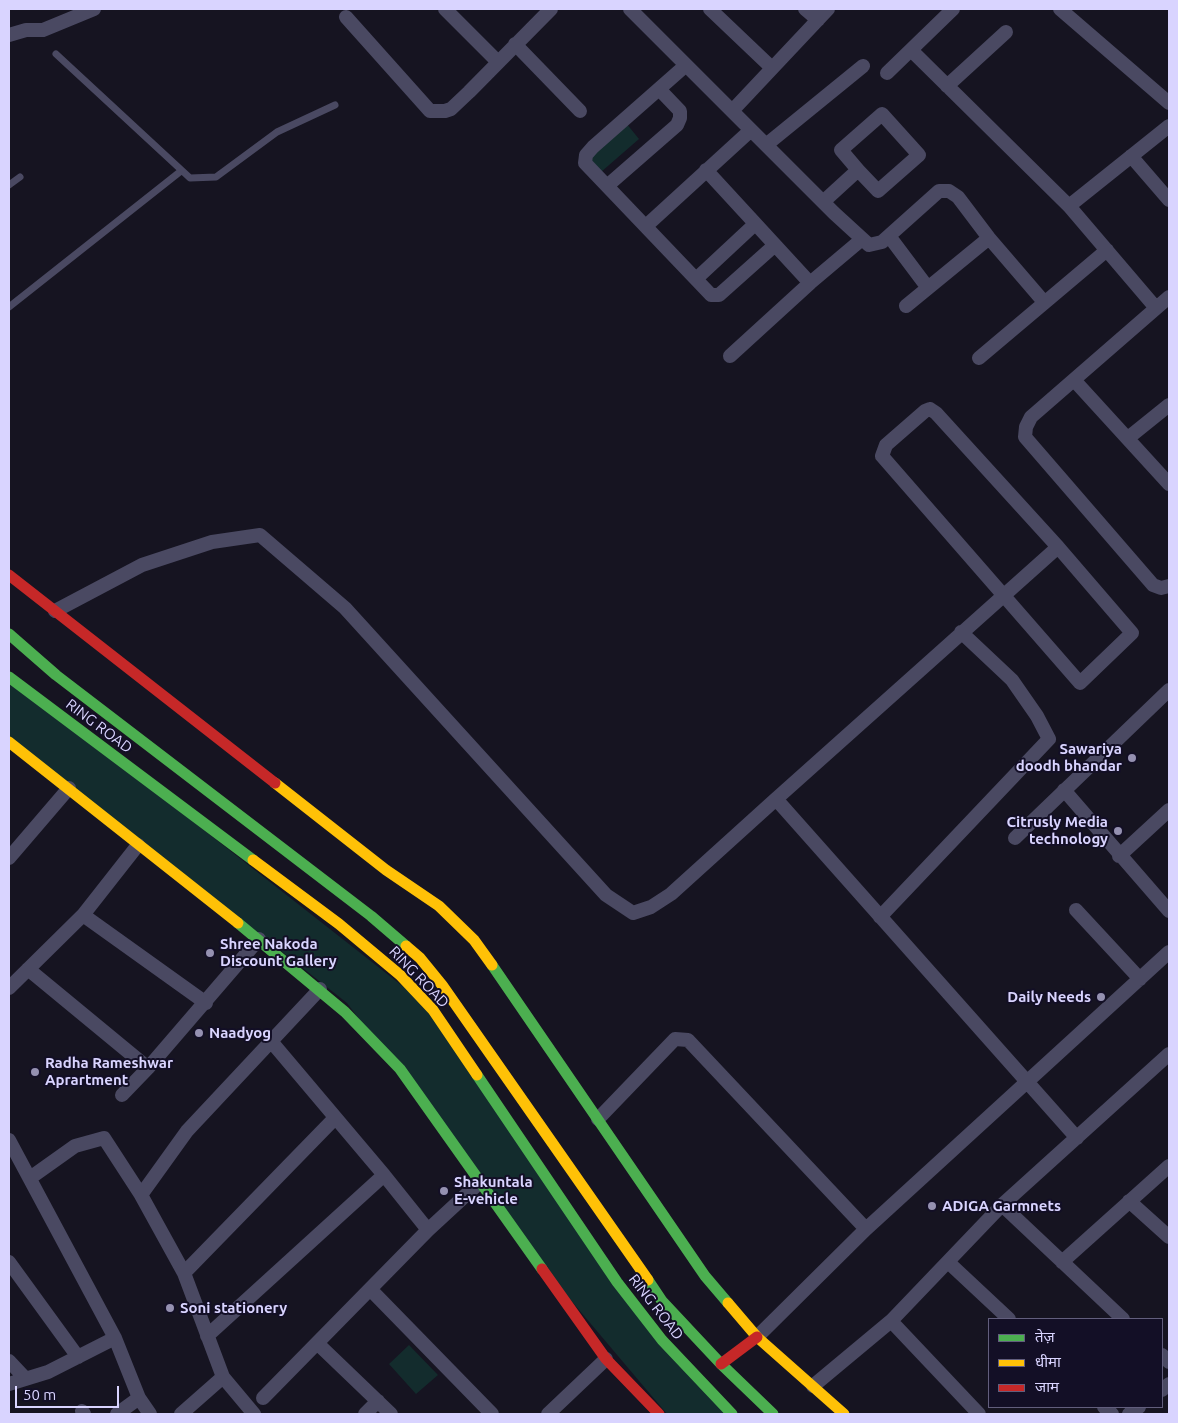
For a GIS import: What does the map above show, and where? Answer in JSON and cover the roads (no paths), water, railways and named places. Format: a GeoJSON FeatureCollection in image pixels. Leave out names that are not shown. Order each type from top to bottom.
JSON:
{"type":"FeatureCollection","features":[{"type":"Feature","properties":{"kind":"street"},"geometry":{"type":"LineString","coordinates":[[9,35],[26,30],[43,30],[94,9]]}},
{"type":"Feature","properties":{"kind":"street"},"geometry":{"type":"LineString","coordinates":[[445,9],[498,62]]}},
{"type":"Feature","properties":{"kind":"street"},"geometry":{"type":"LineString","coordinates":[[346,18],[430,111],[445,112],[451,109],[551,9]]}},
{"type":"Feature","properties":{"kind":"street"},"geometry":{"type":"LineString","coordinates":[[630,9],[685,66],[862,240],[873,246],[882,242],[939,191],[945,189],[958,197],[989,238],[1044,302]]}},
{"type":"Feature","properties":{"kind":"street"},"geometry":{"type":"LineString","coordinates":[[710,9],[772,68]]}},
{"type":"Feature","properties":{"kind":"street"},"geometry":{"type":"LineString","coordinates":[[805,9],[818,20]]}},
{"type":"Feature","properties":{"kind":"street"},"geometry":{"type":"LineString","coordinates":[[732,111],[828,9]]}},
{"type":"Feature","properties":{"kind":"street"},"geometry":{"type":"LineString","coordinates":[[887,73],[953,9]]}},
{"type":"Feature","properties":{"kind":"street"},"geometry":{"type":"LineString","coordinates":[[1060,9],[1169,103]]}},
{"type":"Feature","properties":{"kind":"street"},"geometry":{"type":"LineString","coordinates":[[948,86],[1006,32]]}},
{"type":"Feature","properties":{"kind":"street"},"geometry":{"type":"LineString","coordinates":[[514,44],[580,111]]}},
{"type":"Feature","properties":{"kind":"street"},"geometry":{"type":"LineString","coordinates":[[911,50],[1069,206],[1156,308]]}},
{"type":"Feature","properties":{"kind":"street"},"geometry":{"type":"LineString","coordinates":[[685,66],[586,156],[585,162],[711,295],[719,295],[775,246]]}},
{"type":"Feature","properties":{"kind":"street"},"geometry":{"type":"LineString","coordinates":[[766,145],[863,66]]}},
{"type":"Feature","properties":{"kind":"street"},"geometry":{"type":"LineString","coordinates":[[608,186],[677,125],[680,111],[659,89]]}},
{"type":"Feature","properties":{"kind":"street"},"geometry":{"type":"LineString","coordinates":[[882,114],[919,155],[878,191],[858,170],[841,150],[882,114]]}},
{"type":"Feature","properties":{"kind":"street"},"geometry":{"type":"LineString","coordinates":[[1069,206],[1169,126]]}},
{"type":"Feature","properties":{"kind":"street"},"geometry":{"type":"LineString","coordinates":[[646,226],[751,130]]}},
{"type":"Feature","properties":{"kind":"street"},"geometry":{"type":"LineString","coordinates":[[1131,156],[1169,200]]}},
{"type":"Feature","properties":{"kind":"street"},"geometry":{"type":"LineString","coordinates":[[706,170],[810,283]]}},
{"type":"Feature","properties":{"kind":"street"},"geometry":{"type":"LineString","coordinates":[[823,202],[858,170]]}},
{"type":"Feature","properties":{"kind":"street"},"geometry":{"type":"LineString","coordinates":[[696,279],[755,224]]}},
{"type":"Feature","properties":{"kind":"street"},"geometry":{"type":"LineString","coordinates":[[889,236],[928,288]]}},
{"type":"Feature","properties":{"kind":"street"},"geometry":{"type":"LineString","coordinates":[[906,306],[989,238]]}},
{"type":"Feature","properties":{"kind":"street"},"geometry":{"type":"LineString","coordinates":[[730,356],[810,283],[862,240]]}},
{"type":"Feature","properties":{"kind":"street"},"geometry":{"type":"LineString","coordinates":[[980,358],[1107,250]]}},
{"type":"Feature","properties":{"kind":"street"},"geometry":{"type":"LineString","coordinates":[[1169,297],[1031,417],[1026,427],[1025,437],[1153,585],[1161,588],[1169,586]]}},
{"type":"Feature","properties":{"kind":"street"},"geometry":{"type":"LineString","coordinates":[[1074,380],[1169,484]]}},
{"type":"Feature","properties":{"kind":"street"},"geometry":{"type":"LineString","coordinates":[[1128,438],[1169,405]]}},
{"type":"Feature","properties":{"kind":"street"},"geometry":{"type":"LineString","coordinates":[[930,409],[936,413],[1058,546],[1132,633],[1080,683],[1002,596],[882,456],[886,445],[925,411],[930,409]]}},
{"type":"Feature","properties":{"kind":"street"},"geometry":{"type":"LineString","coordinates":[[55,610],[142,564],[212,542],[260,535],[345,608],[606,895],[633,913],[650,907],[671,894],[1058,546]]}},
{"type":"Feature","properties":{"kind":"street"},"geometry":{"type":"LineString","coordinates":[[9,574],[379,864],[439,906],[474,940],[704,1276],[757,1336],[844,1414]]}},
{"type":"Feature","properties":{"kind":"street"},"geometry":{"type":"LineString","coordinates":[[880,916],[1049,739],[1037,716],[1012,680],[961,632]]}},
{"type":"Feature","properties":{"kind":"street","name":"RING ROAD"},"geometry":{"type":"LineString","coordinates":[[9,634],[56,675],[372,916],[420,958],[442,985],[662,1301],[721,1364],[773,1414]]}},
{"type":"Feature","properties":{"kind":"street"},"geometry":{"type":"LineString","coordinates":[[9,692],[12,679]]}},
{"type":"Feature","properties":{"kind":"street","name":"RING ROAD"},"geometry":{"type":"LineString","coordinates":[[12,679],[339,924],[400,975],[433,1010],[617,1282],[662,1340],[732,1414]]}},
{"type":"Feature","properties":{"kind":"street"},"geometry":{"type":"LineString","coordinates":[[1015,838],[1169,690]]}},
{"type":"Feature","properties":{"kind":"street"},"geometry":{"type":"LineString","coordinates":[[9,742],[259,939],[345,1012],[400,1069],[606,1359],[658,1414]]}},
{"type":"Feature","properties":{"kind":"street"},"geometry":{"type":"LineString","coordinates":[[9,858],[69,788]]}},
{"type":"Feature","properties":{"kind":"street"},"geometry":{"type":"LineString","coordinates":[[1064,790],[1119,856],[1169,911]]}},
{"type":"Feature","properties":{"kind":"street"},"geometry":{"type":"LineString","coordinates":[[776,799],[1077,1138]]}},
{"type":"Feature","properties":{"kind":"street"},"geometry":{"type":"LineString","coordinates":[[1119,856],[1169,810]]}},
{"type":"Feature","properties":{"kind":"street"},"geometry":{"type":"LineString","coordinates":[[9,988],[83,915],[138,845]]}},
{"type":"Feature","properties":{"kind":"street"},"geometry":{"type":"LineString","coordinates":[[1076,910],[1140,979]]}},
{"type":"Feature","properties":{"kind":"street"},"geometry":{"type":"LineString","coordinates":[[83,915],[206,1003]]}},
{"type":"Feature","properties":{"kind":"street"},"geometry":{"type":"LineString","coordinates":[[122,1095],[206,1003],[259,939]]}},
{"type":"Feature","properties":{"kind":"street"},"geometry":{"type":"LineString","coordinates":[[721,1364],[757,1336],[866,1229],[1028,1083],[1169,952]]}},
{"type":"Feature","properties":{"kind":"street"},"geometry":{"type":"LineString","coordinates":[[28,969],[148,1068]]}},
{"type":"Feature","properties":{"kind":"street"},"geometry":{"type":"LineString","coordinates":[[141,1195],[187,1131],[270,1040],[320,989]]}},
{"type":"Feature","properties":{"kind":"street"},"geometry":{"type":"LineString","coordinates":[[598,1119],[675,1039],[688,1040],[866,1229]]}},
{"type":"Feature","properties":{"kind":"street"},"geometry":{"type":"LineString","coordinates":[[270,1040],[428,1230]]}},
{"type":"Feature","properties":{"kind":"street"},"geometry":{"type":"LineString","coordinates":[[814,1386],[891,1321],[1002,1205],[1169,1054]]}},
{"type":"Feature","properties":{"kind":"street"},"geometry":{"type":"LineString","coordinates":[[184,1273],[335,1118]]}},
{"type":"Feature","properties":{"kind":"street"},"geometry":{"type":"LineString","coordinates":[[30,1178],[75,1146],[104,1138],[141,1195],[184,1273],[223,1377],[254,1414]]}},
{"type":"Feature","properties":{"kind":"street"},"geometry":{"type":"LineString","coordinates":[[9,1140],[115,1338],[139,1398],[150,1414]]}},
{"type":"Feature","properties":{"kind":"street"},"geometry":{"type":"LineString","coordinates":[[1062,1262],[1169,1166]]}},
{"type":"Feature","properties":{"kind":"street"},"geometry":{"type":"LineString","coordinates":[[208,1336],[384,1175]]}},
{"type":"Feature","properties":{"kind":"street"},"geometry":{"type":"LineString","coordinates":[[263,1398],[428,1230],[480,1182]]}},
{"type":"Feature","properties":{"kind":"street"},"geometry":{"type":"LineString","coordinates":[[1129,1201],[1169,1237]]}},
{"type":"Feature","properties":{"kind":"street"},"geometry":{"type":"LineString","coordinates":[[1002,1205],[1122,1318]]}},
{"type":"Feature","properties":{"kind":"street"},"geometry":{"type":"LineString","coordinates":[[9,1262],[78,1357]]}},
{"type":"Feature","properties":{"kind":"street"},"geometry":{"type":"LineString","coordinates":[[948,1262],[1008,1318]]}},
{"type":"Feature","properties":{"kind":"street"},"geometry":{"type":"LineString","coordinates":[[370,1289],[492,1414]]}},
{"type":"Feature","properties":{"kind":"street"},"geometry":{"type":"LineString","coordinates":[[891,1321],[980,1414]]}},
{"type":"Feature","properties":{"kind":"street"},"geometry":{"type":"LineString","coordinates":[[9,1384],[48,1372],[115,1338]]}},
{"type":"Feature","properties":{"kind":"street"},"geometry":{"type":"LineString","coordinates":[[317,1343],[391,1414]]}},
{"type":"Feature","properties":{"kind":"street"},"geometry":{"type":"LineString","coordinates":[[548,1414],[606,1359]]}},
{"type":"Feature","properties":{"kind":"street"},"geometry":{"type":"LineString","coordinates":[[9,1361],[25,1378]]}},
{"type":"Feature","properties":{"kind":"street"},"geometry":{"type":"LineString","coordinates":[[181,1414],[223,1377]]}},
{"type":"Feature","properties":{"kind":"street"},"geometry":{"type":"LineString","coordinates":[[117,1414],[139,1398]]}},
{"type":"Feature","properties":{"kind":"street"},"geometry":{"type":"LineString","coordinates":[[365,1414],[378,1401]]}},
{"type":"Feature","properties":{"kind":"lane"},"geometry":{"type":"LineString","coordinates":[[56,54],[190,178],[216,178],[238,163],[258,144],[271,136],[335,105]]}},
{"type":"Feature","properties":{"kind":"lane"},"geometry":{"type":"LineString","coordinates":[[9,307],[181,171]]}},
{"type":"Feature","properties":{"kind":"lane"},"geometry":{"type":"LineString","coordinates":[[9,185],[20,177]]}},
{"type":"Feature","properties":{"kind":"place","name":"Sawariya doodh bhandar"},"geometry":{"type":"Point","coordinates":[1132,758]}},
{"type":"Feature","properties":{"kind":"place","name":"Citrusly Media technology"},"geometry":{"type":"Point","coordinates":[1118,831]}},
{"type":"Feature","properties":{"kind":"place","name":"Shree Nakoda Discount Gallery"},"geometry":{"type":"Point","coordinates":[210,953]}},
{"type":"Feature","properties":{"kind":"place","name":"Daily Needs"},"geometry":{"type":"Point","coordinates":[1101,997]}},
{"type":"Feature","properties":{"kind":"place","name":"Naadyog"},"geometry":{"type":"Point","coordinates":[199,1033]}},
{"type":"Feature","properties":{"kind":"place","name":"Radha Rameshwar Aprartment"},"geometry":{"type":"Point","coordinates":[35,1072]}},
{"type":"Feature","properties":{"kind":"place","name":"Shakuntala E-vehicle"},"geometry":{"type":"Point","coordinates":[444,1191]}},
{"type":"Feature","properties":{"kind":"place","name":"ADIGA Garmnets"},"geometry":{"type":"Point","coordinates":[932,1206]}},
{"type":"Feature","properties":{"kind":"place","name":"Soni stationery"},"geometry":{"type":"Point","coordinates":[170,1308]}}]}
